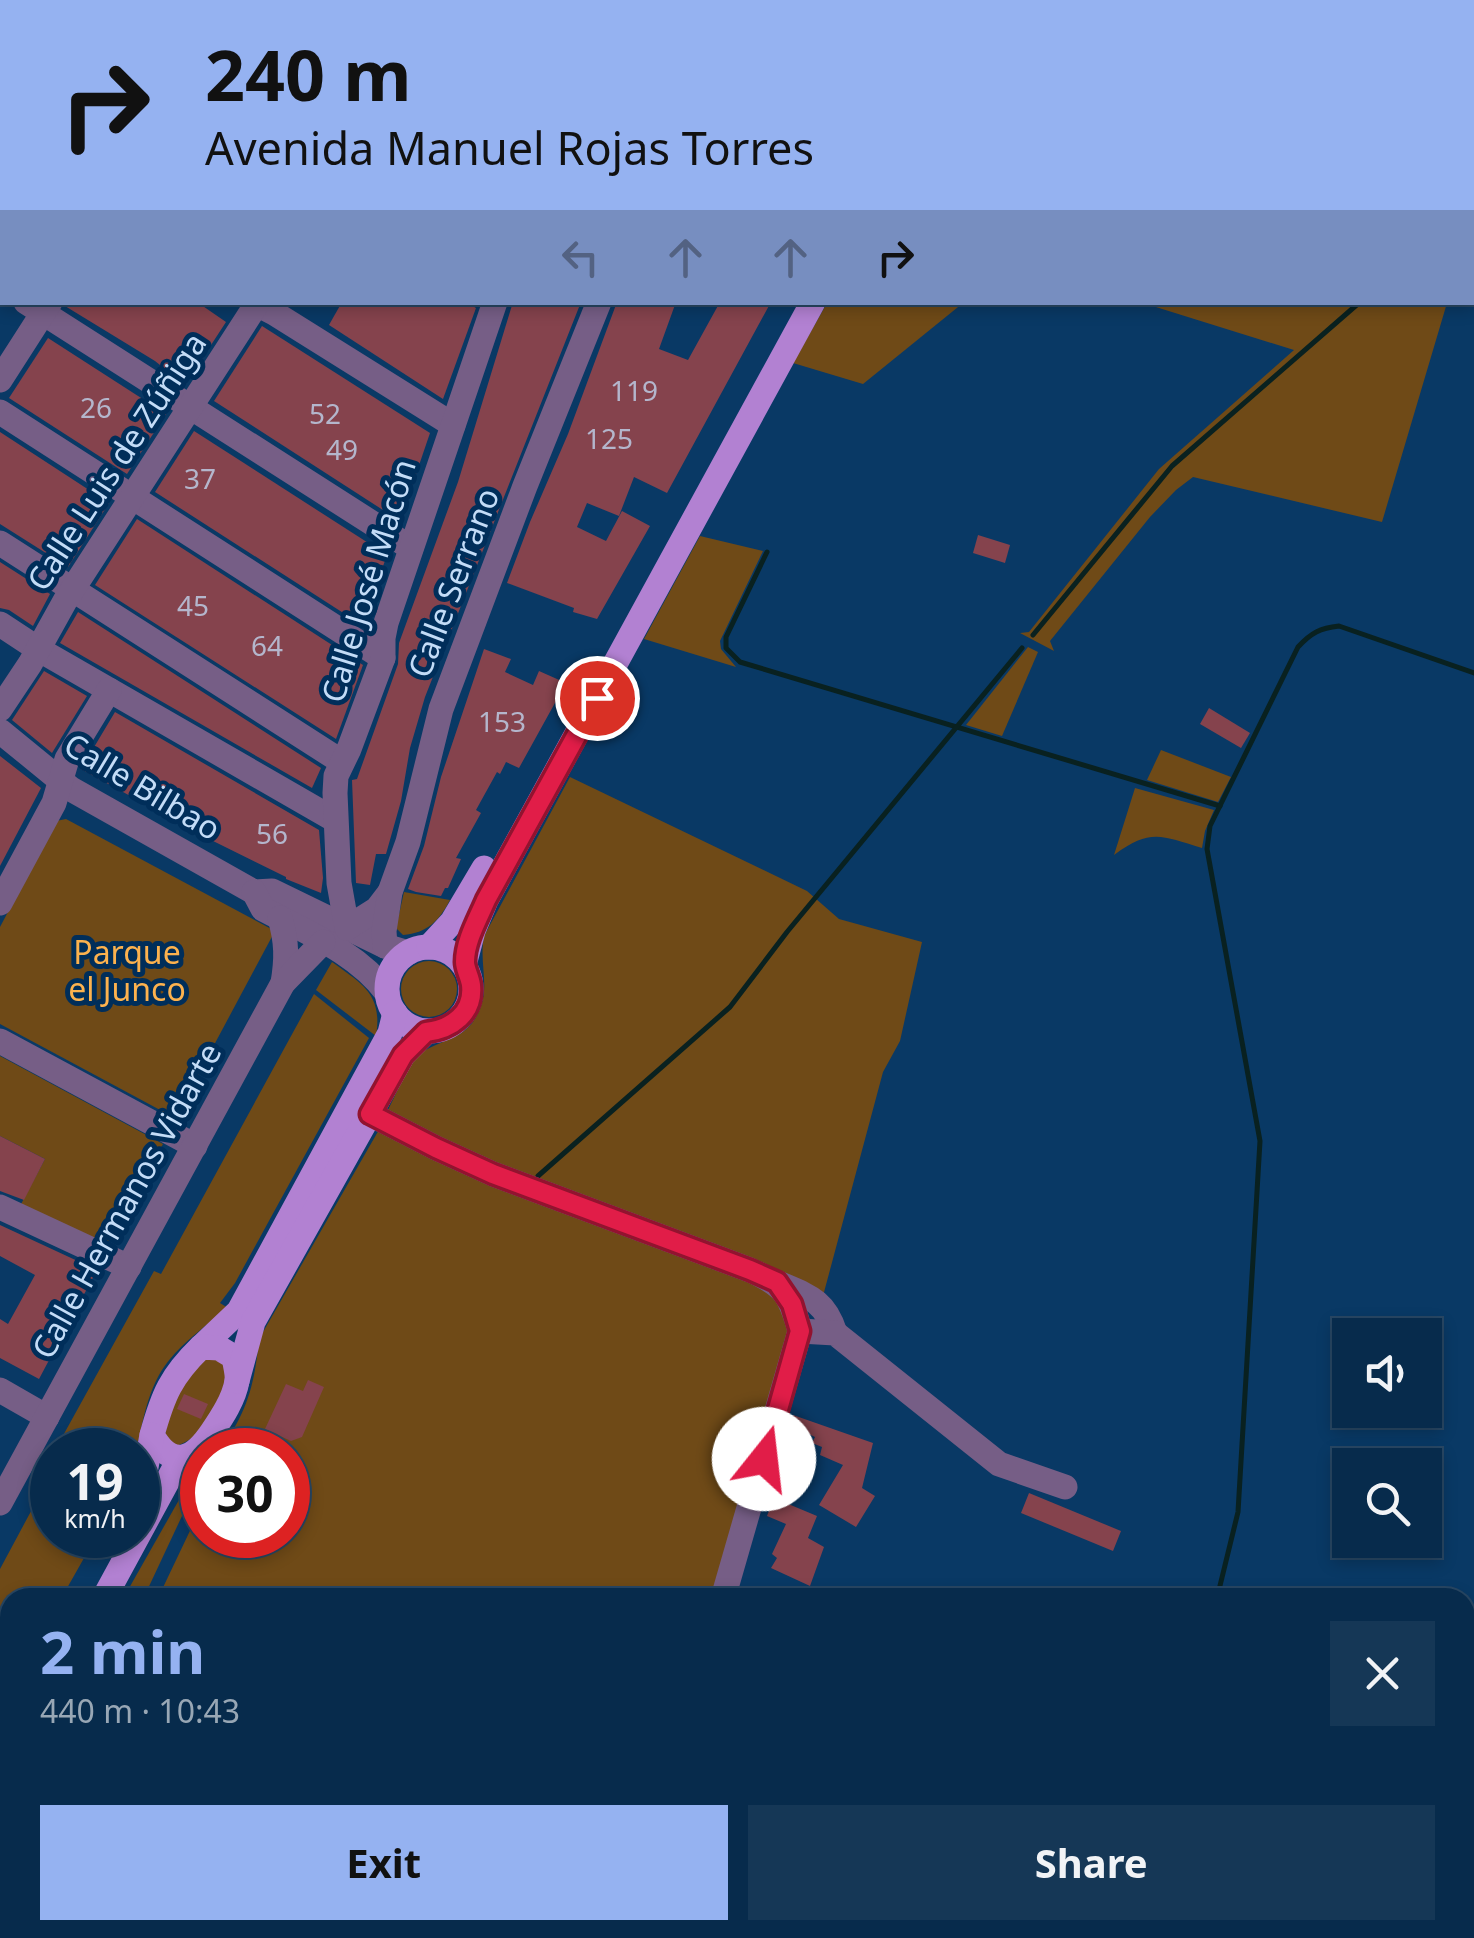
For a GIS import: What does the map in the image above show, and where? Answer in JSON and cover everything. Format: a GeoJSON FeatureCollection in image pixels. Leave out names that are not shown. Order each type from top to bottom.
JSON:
{"type":"FeatureCollection","features":[{"type":"Feature","properties":{"kind":"main road"},"geometry":{"type":"LineString","coordinates":[[154,1428],[161,1402],[179,1368],[239,1311],[390,1034],[388,981],[392,970],[407,948],[452,922],[471,892],[792,305]]}},
{"type":"Feature","properties":{"kind":"main road"},"geometry":{"type":"LineString","coordinates":[[464,964],[486,900],[811,305]]}},
{"type":"Feature","properties":{"kind":"main road"},"geometry":{"type":"LineString","coordinates":[[391,1003],[403,1022],[426,1032],[452,1025],[469,1004],[472,990],[464,964],[442,948],[407,948]]}},
{"type":"Feature","properties":{"kind":"main road"},"geometry":{"type":"LineString","coordinates":[[215,1428],[237,1381],[253,1322],[403,1055],[426,1032]]}},
{"type":"Feature","properties":{"kind":"main road"},"geometry":{"type":"LineString","coordinates":[[202,1347],[219,1348],[234,1357],[237,1381]]}},
{"type":"Feature","properties":{"kind":"main road"},"geometry":{"type":"LineString","coordinates":[[109,1588],[180,1458],[160,1448]]}},
{"type":"Feature","properties":{"kind":"main road"},"geometry":{"type":"LineString","coordinates":[[90,1588],[107,1558]]}},
{"type":"Feature","properties":{"kind":"street","name":"Calle Luis de Zúñiga"},"geometry":{"type":"LineString","coordinates":[[0,709],[72,589],[255,305]]}},
{"type":"Feature","properties":{"kind":"street"},"geometry":{"type":"LineString","coordinates":[[259,305],[453,425]]}},
{"type":"Feature","properties":{"kind":"street","name":"Calle José Macón"},"geometry":{"type":"LineString","coordinates":[[347,928],[340,883],[336,776],[383,658],[386,622],[494,305]]}},
{"type":"Feature","properties":{"kind":"street","name":"Calle Serrano"},"geometry":{"type":"LineString","coordinates":[[407,948],[384,930],[390,892],[408,842],[441,709],[598,305]]}},
{"type":"Feature","properties":{"kind":"street"},"geometry":{"type":"LineString","coordinates":[[0,380],[40,306],[190,408],[411,548]]}},
{"type":"Feature","properties":{"kind":"street"},"geometry":{"type":"LineString","coordinates":[[0,412],[383,658]]}},
{"type":"Feature","properties":{"kind":"street"},"geometry":{"type":"LineString","coordinates":[[0,543],[342,762]]}},
{"type":"Feature","properties":{"kind":"street"},"geometry":{"type":"LineString","coordinates":[[0,624],[336,820]]}},
{"type":"Feature","properties":{"kind":"street"},"geometry":{"type":"LineString","coordinates":[[0,903],[54,803],[67,758],[109,690]]}},
{"type":"Feature","properties":{"kind":"street","name":"Calle Bilbao"},"geometry":{"type":"LineString","coordinates":[[0,731],[61,782],[254,892],[272,892],[379,980],[391,1003]]}},
{"type":"Feature","properties":{"kind":"street"},"geometry":{"type":"LineString","coordinates":[[318,931],[340,883]]}},
{"type":"Feature","properties":{"kind":"street","name":"Calle Bilbao"},"geometry":{"type":"LineString","coordinates":[[254,892],[263,908],[280,918],[318,931],[347,928],[407,948]]}},
{"type":"Feature","properties":{"kind":"street","name":"Calle Serrano"},"geometry":{"type":"LineString","coordinates":[[347,928],[378,908],[390,892]]}},
{"type":"Feature","properties":{"kind":"street","name":"Calle Hermanos Vidarte"},"geometry":{"type":"LineString","coordinates":[[280,918],[287,942],[283,983]]}},
{"type":"Feature","properties":{"kind":"street","name":"Calle Hermanos Vidarte"},"geometry":{"type":"LineString","coordinates":[[0,1504],[283,983],[318,931]]}},
{"type":"Feature","properties":{"kind":"street"},"geometry":{"type":"LineString","coordinates":[[0,1040],[195,1146]]}},
{"type":"Feature","properties":{"kind":"street"},"geometry":{"type":"LineString","coordinates":[[370,1114],[493,1174],[732,1263],[810,1297],[829,1315],[835,1333],[999,1464],[1064,1487]]}},
{"type":"Feature","properties":{"kind":"street"},"geometry":{"type":"LineString","coordinates":[[0,1207],[128,1267]]}},
{"type":"Feature","properties":{"kind":"street"},"geometry":{"type":"LineString","coordinates":[[726,1588],[800,1331],[792,1304],[777,1282]]}},
{"type":"Feature","properties":{"kind":"street"},"geometry":{"type":"LineString","coordinates":[[800,1331],[835,1333]]}},
{"type":"Feature","properties":{"kind":"street"},"geometry":{"type":"LineString","coordinates":[[0,1390],[47,1416]]}},
{"type":"Feature","properties":{"kind":"green space"},"geometry":{"type":"Polygon","coordinates":[[[826,305],[961,305],[863,384],[793,363],[826,305]]]}},
{"type":"Feature","properties":{"kind":"green space"},"geometry":{"type":"Polygon","coordinates":[[[1149,305],[1446,305],[1382,522],[1193,477],[1150,517],[1050,641],[1054,651],[1020,633],[1029,632],[1159,469],[1294,350],[1149,305]]]}},
{"type":"Feature","properties":{"kind":"green space"},"geometry":{"type":"Polygon","coordinates":[[[700,536],[763,551],[720,641],[721,649],[736,667],[644,639],[700,536]]]}},
{"type":"Feature","properties":{"kind":"green space"},"geometry":{"type":"Polygon","coordinates":[[[1028,647],[1038,652],[1002,736],[966,725],[1028,647]]]}},
{"type":"Feature","properties":{"kind":"green space"},"geometry":{"type":"Polygon","coordinates":[[[1161,750],[1231,777],[1218,802],[1147,780],[1161,750]]]}},
{"type":"Feature","properties":{"kind":"green space"},"geometry":{"type":"Polygon","coordinates":[[[570,777],[807,891],[839,919],[922,942],[900,1041],[883,1072],[823,1296],[525,1179],[386,1114],[416,1058],[464,1031],[476,1017],[484,989],[484,936],[570,777]]]}},
{"type":"Feature","properties":{"kind":"green space"},"geometry":{"type":"Polygon","coordinates":[[[1135,788],[1214,810],[1202,848],[1156,837],[1138,841],[1114,855],[1135,788]]]}},
{"type":"Feature","properties":{"kind":"green space","name":"Parque el Junco"},"geometry":{"type":"Polygon","coordinates":[[[66,819],[275,931],[175,1118],[0,1024],[0,927],[56,821],[66,819]]]}},
{"type":"Feature","properties":{"kind":"green space"},"geometry":{"type":"Polygon","coordinates":[[[404,892],[450,900],[431,925],[403,935],[396,928],[404,892]]]}},
{"type":"Feature","properties":{"kind":"green space"},"geometry":{"type":"Polygon","coordinates":[[[429,961],[449,969],[457,989],[449,1009],[429,1017],[409,1009],[401,989],[409,969],[429,961]]]}},
{"type":"Feature","properties":{"kind":"green space"},"geometry":{"type":"Polygon","coordinates":[[[332,962],[361,984],[373,1000],[376,1036],[316,990],[332,962]]]}},
{"type":"Feature","properties":{"kind":"green space"},"geometry":{"type":"Polygon","coordinates":[[[314,994],[369,1038],[235,1283],[220,1303],[228,1308],[164,1367],[142,1428],[67,1428],[154,1271],[161,1274],[314,994]]]}},
{"type":"Feature","properties":{"kind":"green space"},"geometry":{"type":"Polygon","coordinates":[[[0,1056],[163,1144],[106,1247],[20,1206],[45,1159],[0,1136],[0,1056]]]}},
{"type":"Feature","properties":{"kind":"green space"},"geometry":{"type":"Polygon","coordinates":[[[380,1128],[762,1283],[777,1294],[792,1328],[718,1588],[163,1588],[180,1552],[180,1558],[310,1558],[310,1428],[233,1428],[248,1398],[259,1339],[380,1128]]]}},
{"type":"Feature","properties":{"kind":"green space"},"geometry":{"type":"Polygon","coordinates":[[[212,1357],[223,1362],[225,1387],[202,1428],[180,1428],[180,1444],[175,1446],[165,1434],[175,1393],[204,1359],[212,1357]]]}},
{"type":"Feature","properties":{"kind":"green space"},"geometry":{"type":"Polygon","coordinates":[[[180,1498],[180,1520],[148,1588],[129,1588],[146,1558],[160,1558],[160,1533],[180,1498]]]}},
{"type":"Feature","properties":{"kind":"green space"},"geometry":{"type":"Polygon","coordinates":[[[30,1513],[30,1558],[84,1558],[67,1588],[0,1588],[0,1569],[30,1513]]]}},
{"type":"Feature","properties":{"kind":"building"},"geometry":{"type":"Polygon","coordinates":[[[201,305],[226,322],[185,385],[155,361],[65,306],[201,305]]]}},
{"type":"Feature","properties":{"kind":"building"},"geometry":{"type":"Polygon","coordinates":[[[340,305],[476,308],[443,399],[329,325],[340,305]]]}},
{"type":"Feature","properties":{"kind":"building"},"geometry":{"type":"Polygon","coordinates":[[[512,305],[580,305],[425,697],[386,854],[376,854],[370,885],[356,883],[352,780],[357,779],[398,664],[399,643],[458,482],[512,305]]]}},
{"type":"Feature","properties":{"kind":"building"},"geometry":{"type":"Polygon","coordinates":[[[616,305],[675,305],[659,349],[688,360],[718,305],[769,305],[667,493],[634,477],[619,516],[587,503],[577,527],[606,541],[622,511],[650,526],[597,619],[507,583],[616,305]]]}},
{"type":"Feature","properties":{"kind":"building"},"geometry":{"type":"Polygon","coordinates":[[[262,326],[430,433],[400,521],[214,401],[262,326]]]}},
{"type":"Feature","properties":{"kind":"building"},"geometry":{"type":"Polygon","coordinates":[[[48,338],[166,414],[127,474],[9,398],[48,338]]]}},
{"type":"Feature","properties":{"kind":"building"},"geometry":{"type":"Polygon","coordinates":[[[194,431],[387,555],[362,625],[155,492],[194,431]]]}},
{"type":"Feature","properties":{"kind":"building"},"geometry":{"type":"Polygon","coordinates":[[[0,432],[109,503],[68,567],[0,524],[0,432]]]}},
{"type":"Feature","properties":{"kind":"building"},"geometry":{"type":"Polygon","coordinates":[[[137,519],[363,665],[336,739],[95,585],[137,519]]]}},
{"type":"Feature","properties":{"kind":"building"},"geometry":{"type":"Polygon","coordinates":[[[978,535],[1010,545],[1005,563],[973,553],[978,535]]]}},
{"type":"Feature","properties":{"kind":"building"},"geometry":{"type":"Polygon","coordinates":[[[0,562],[50,594],[33,626],[0,608],[0,562]]]}},
{"type":"Feature","properties":{"kind":"building"},"geometry":{"type":"Polygon","coordinates":[[[78,612],[321,768],[312,788],[60,643],[78,612]]]}},
{"type":"Feature","properties":{"kind":"building"},"geometry":{"type":"Polygon","coordinates":[[[484,649],[511,659],[505,672],[533,685],[539,671],[566,683],[519,768],[506,762],[500,774],[497,772],[476,810],[481,813],[456,858],[461,859],[448,888],[441,896],[416,892],[408,889],[484,649]]]}},
{"type":"Feature","properties":{"kind":"building"},"geometry":{"type":"Polygon","coordinates":[[[44,671],[87,696],[52,753],[12,720],[44,671]]]}},
{"type":"Feature","properties":{"kind":"building"},"geometry":{"type":"Polygon","coordinates":[[[1209,708],[1250,733],[1241,748],[1200,724],[1209,708]]]}},
{"type":"Feature","properties":{"kind":"building"},"geometry":{"type":"Polygon","coordinates":[[[115,712],[319,830],[321,893],[286,879],[81,769],[115,712]]]}},
{"type":"Feature","properties":{"kind":"building"},"geometry":{"type":"Polygon","coordinates":[[[0,756],[41,788],[0,866],[0,756]]]}},
{"type":"Feature","properties":{"kind":"building"},"geometry":{"type":"Polygon","coordinates":[[[0,1136],[45,1159],[24,1200],[0,1191],[0,1136]]]}},
{"type":"Feature","properties":{"kind":"building"},"geometry":{"type":"Polygon","coordinates":[[[0,1225],[97,1270],[39,1379],[0,1358],[0,1319],[8,1324],[35,1275],[0,1256],[0,1225]]]}},
{"type":"Feature","properties":{"kind":"building"},"geometry":{"type":"Polygon","coordinates":[[[308,1380],[324,1387],[306,1428],[265,1428],[286,1384],[303,1391],[308,1380]]]}},
{"type":"Feature","properties":{"kind":"building"},"geometry":{"type":"Polygon","coordinates":[[[184,1394],[208,1404],[201,1419],[177,1409],[184,1394]]]}},
{"type":"Feature","properties":{"kind":"building"},"geometry":{"type":"Polygon","coordinates":[[[793,1415],[873,1443],[862,1488],[875,1496],[856,1527],[819,1505],[843,1465],[820,1455],[822,1447],[812,1443],[815,1437],[790,1425],[793,1415]]]}},
{"type":"Feature","properties":{"kind":"building"},"geometry":{"type":"Polygon","coordinates":[[[1029,1493],[1121,1531],[1113,1551],[1021,1513],[1029,1493]]]}},
{"type":"Feature","properties":{"kind":"building"},"geometry":{"type":"Polygon","coordinates":[[[774,1498],[817,1516],[808,1538],[824,1547],[810,1586],[771,1568],[777,1558],[772,1554],[786,1524],[767,1516],[774,1498]]]}},
{"type":"Feature","properties":{"kind":"waterway"},"geometry":{"type":"LineString","coordinates":[[1033,635],[1172,466],[1357,305]]}},
{"type":"Feature","properties":{"kind":"waterway"},"geometry":{"type":"LineString","coordinates":[[767,552],[726,637],[726,648],[740,662],[1220,806]]}},
{"type":"Feature","properties":{"kind":"waterway"},"geometry":{"type":"LineString","coordinates":[[1219,1588],[1238,1512],[1260,1141],[1207,849],[1210,826],[1298,647],[1316,632],[1339,626],[1474,673]]}},
{"type":"Feature","properties":{"kind":"waterway"},"geometry":{"type":"LineString","coordinates":[[538,1176],[730,1007],[787,932],[1022,648]]}},
{"type":"Feature","properties":{"kind":"route"},"geometry":{"type":"LineString","coordinates":[[597,698],[486,900],[473,931],[464,964],[472,990],[469,1004],[452,1025],[426,1032],[403,1055],[370,1114],[493,1174],[777,1282],[792,1304],[800,1331],[764,1459]]}}]}
